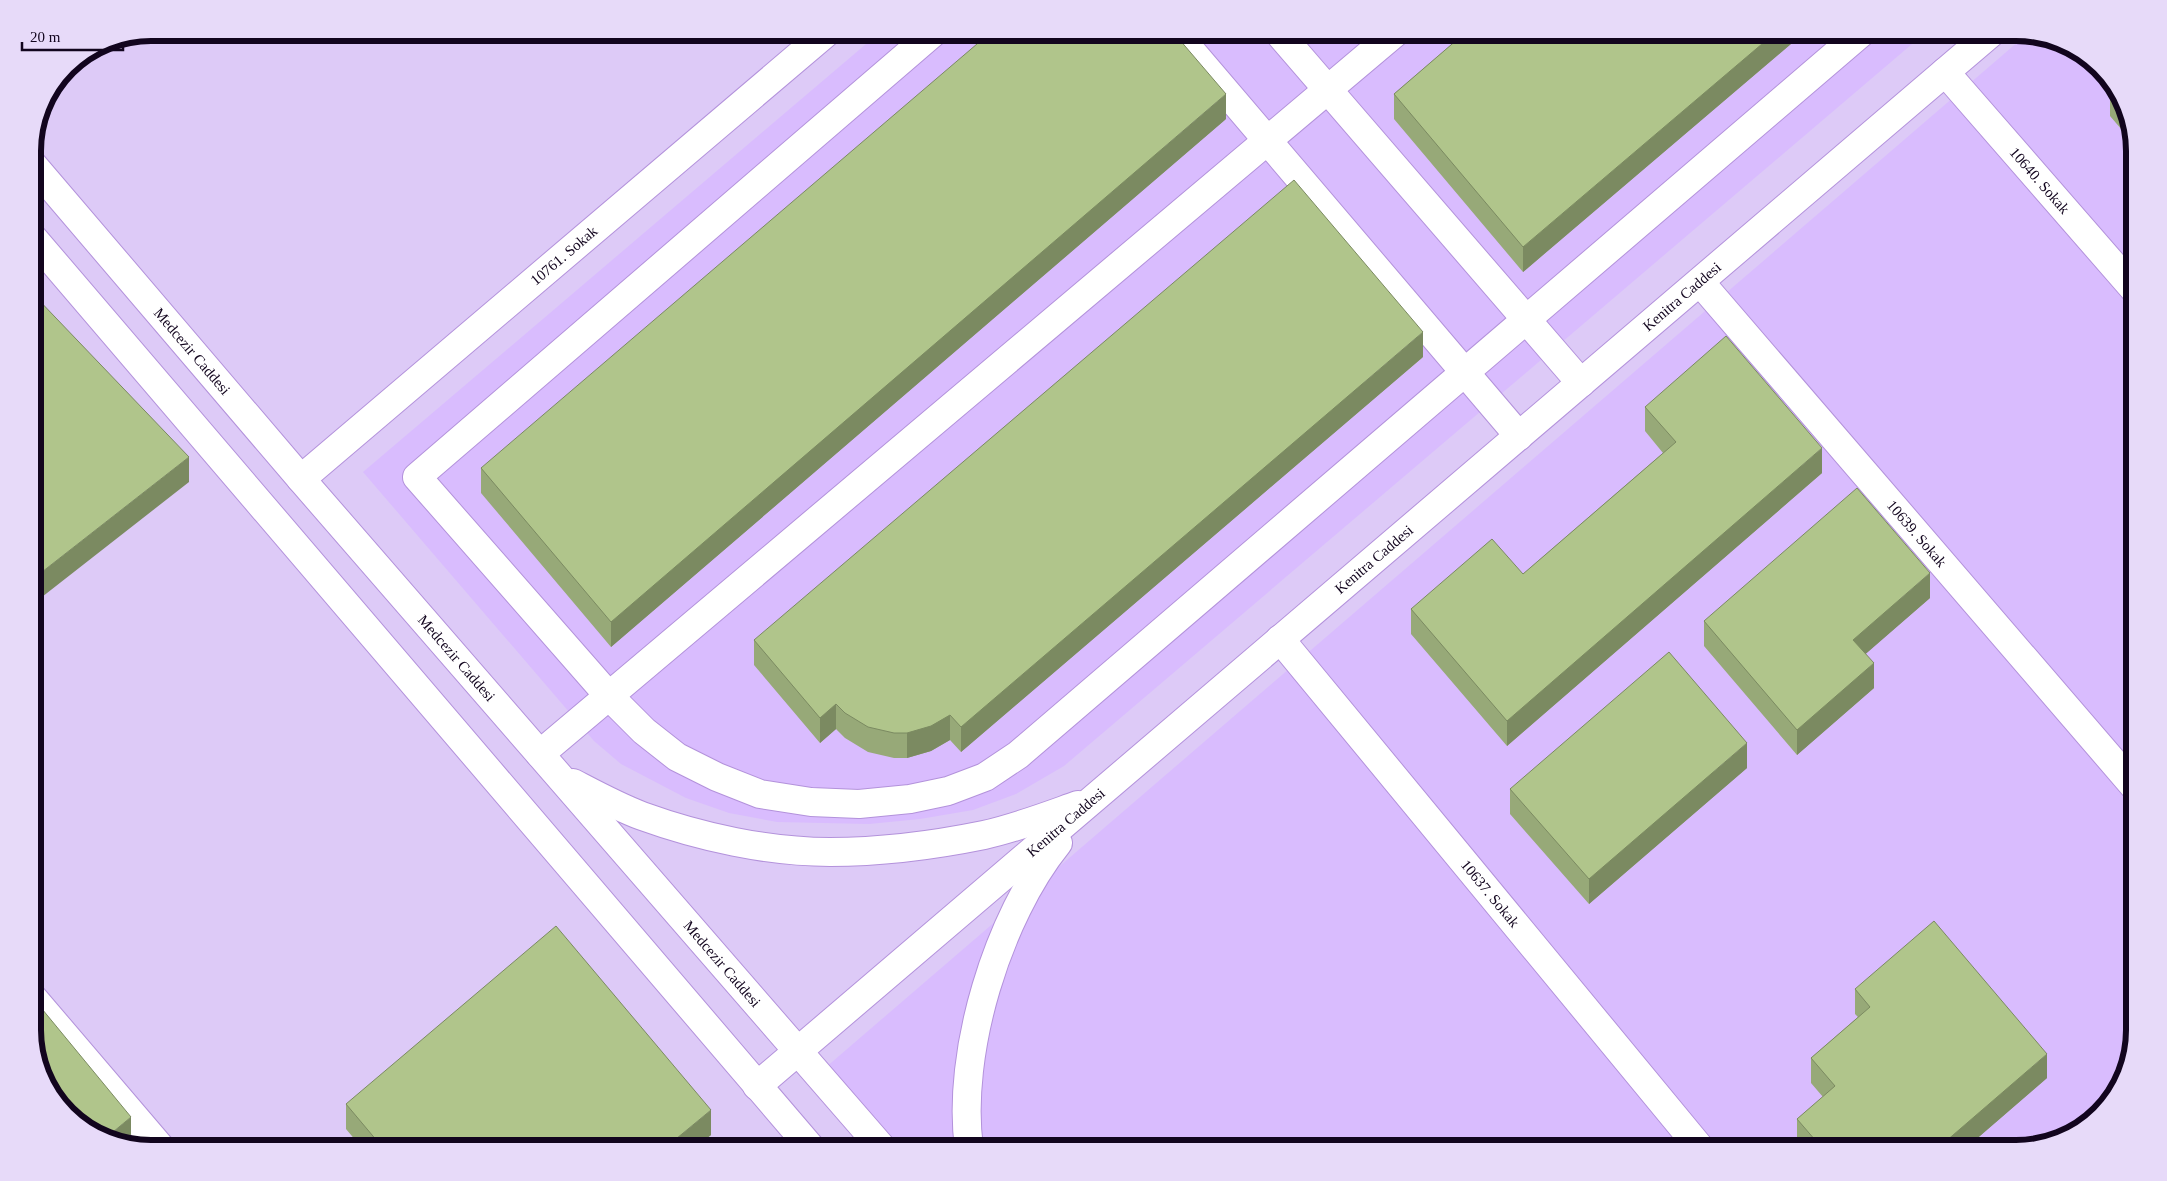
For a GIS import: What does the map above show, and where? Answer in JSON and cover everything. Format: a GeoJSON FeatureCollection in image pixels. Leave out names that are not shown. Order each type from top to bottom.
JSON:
{"type":"FeatureCollection","features":[{"type":"Feature","properties":{"kind":"street","name":"10761. Sokak"},"geometry":{"type":"LineString","coordinates":[[302,479],[816,41]]}},
{"type":"Feature","properties":{"kind":"street"},"geometry":{"type":"LineString","coordinates":[[924,41],[417,477],[609,696],[644,731],[677,757],[760,794],[811,802],[859,804],[910,799],[948,791],[985,777],[1018,755],[1851,41]]}},
{"type":"Feature","properties":{"kind":"street"},"geometry":{"type":"LineString","coordinates":[[1183,41],[1519,436]]}},
{"type":"Feature","properties":{"kind":"street"},"geometry":{"type":"LineString","coordinates":[[1286,41],[1581,383]]}},
{"type":"Feature","properties":{"kind":"street"},"geometry":{"type":"LineString","coordinates":[[540,754],[1385,41]]}},
{"type":"Feature","properties":{"kind":"street","name":"Kenitra Caddesi"},"geometry":{"type":"LineString","coordinates":[[757,1086],[1981,41]]}},
{"type":"Feature","properties":{"kind":"street","name":"10640. Sokak"},"geometry":{"type":"LineString","coordinates":[[1945,72],[2126,280]]}},
{"type":"Feature","properties":{"kind":"street","name":"Medcezir Caddesi"},"geometry":{"type":"LineString","coordinates":[[41,174],[302,479],[875,1140]]}},
{"type":"Feature","properties":{"kind":"street"},"geometry":{"type":"LineString","coordinates":[[41,247],[803,1140]]}},
{"type":"Feature","properties":{"kind":"street","name":"10639. Sokak"},"geometry":{"type":"LineString","coordinates":[[1700,282],[2126,777]]}},
{"type":"Feature","properties":{"kind":"street","name":"10637. Sokak"},"geometry":{"type":"LineString","coordinates":[[1280,640],[1693,1140]]}},
{"type":"Feature","properties":{"kind":"street"},"geometry":{"type":"LineString","coordinates":[[560,776],[641,815],[681,829],[774,848],[830,852],[883,849],[986,834],[1094,799]]}},
{"type":"Feature","properties":{"kind":"street"},"geometry":{"type":"LineString","coordinates":[[968,1140],[965,1123],[969,1069],[978,1020],[993,965],[1014,913],[1044,861],[1094,799]]}},
{"type":"Feature","properties":{"kind":"street"},"geometry":{"type":"LineString","coordinates":[[41,1007],[154,1140]]}},
{"type":"Feature","properties":{"kind":"shaded area"},"geometry":{"type":"Polygon","coordinates":[[[870,41],[1916,41],[1064,766],[1016,794],[973,810],[920,819],[869,824],[777,822],[729,813],[686,798],[621,764],[594,741],[363,472],[870,41]]]}},
{"type":"Feature","properties":{"kind":"shaded area"},"geometry":{"type":"Polygon","coordinates":[[[2019,41],[2044,45],[2077,60],[2107,90],[2120,116],[2126,144],[2126,1030],[2124,1051],[2120,1065],[2107,1091],[2077,1121],[2044,1136],[2016,1140],[888,1140],[825,1068],[2019,41]]]}},
{"type":"Feature","properties":{"kind":"building"},"geometry":{"type":"Polygon","coordinates":[[[980,41],[1181,41],[1226,94],[611,622],[481,468],[980,41]]]}},
{"type":"Feature","properties":{"kind":"building"},"geometry":{"type":"Polygon","coordinates":[[[1456,41],[1765,41],[1523,247],[1394,94],[1456,41]]]}},
{"type":"Feature","properties":{"kind":"building"},"geometry":{"type":"Polygon","coordinates":[[[1294,180],[1423,332],[961,727],[950,715],[931,726],[907,733],[894,733],[868,727],[845,713],[836,704],[820,718],[754,640],[1294,180]]]}},
{"type":"Feature","properties":{"kind":"building"},"geometry":{"type":"Polygon","coordinates":[[[41,302],[189,457],[41,573],[41,302]]]}},
{"type":"Feature","properties":{"kind":"building"},"geometry":{"type":"Polygon","coordinates":[[[1726,336],[1822,448],[1507,721],[1411,609],[1492,539],[1523,574],[1676,442],[1645,407],[1726,336]]]}},
{"type":"Feature","properties":{"kind":"building"},"geometry":{"type":"Polygon","coordinates":[[[1857,488],[1930,573],[1853,640],[1874,663],[1797,730],[1704,621],[1857,488]]]}},
{"type":"Feature","properties":{"kind":"building"},"geometry":{"type":"Polygon","coordinates":[[[1669,652],[1747,743],[1589,879],[1510,789],[1669,652]]]}},
{"type":"Feature","properties":{"kind":"building"},"geometry":{"type":"Polygon","coordinates":[[[1934,921],[2047,1054],[1947,1140],[1815,1140],[1797,1119],[1835,1086],[1811,1058],[1870,1007],[1855,989],[1934,921]]]}},
{"type":"Feature","properties":{"kind":"building"},"geometry":{"type":"Polygon","coordinates":[[[556,926],[711,1110],[675,1140],[376,1140],[346,1104],[556,926]]]}},
{"type":"Feature","properties":{"kind":"building"},"geometry":{"type":"Polygon","coordinates":[[[41,1008],[131,1117],[113,1132],[90,1121],[69,1102],[60,1091],[47,1065],[41,1037],[41,1008]]]}}]}
